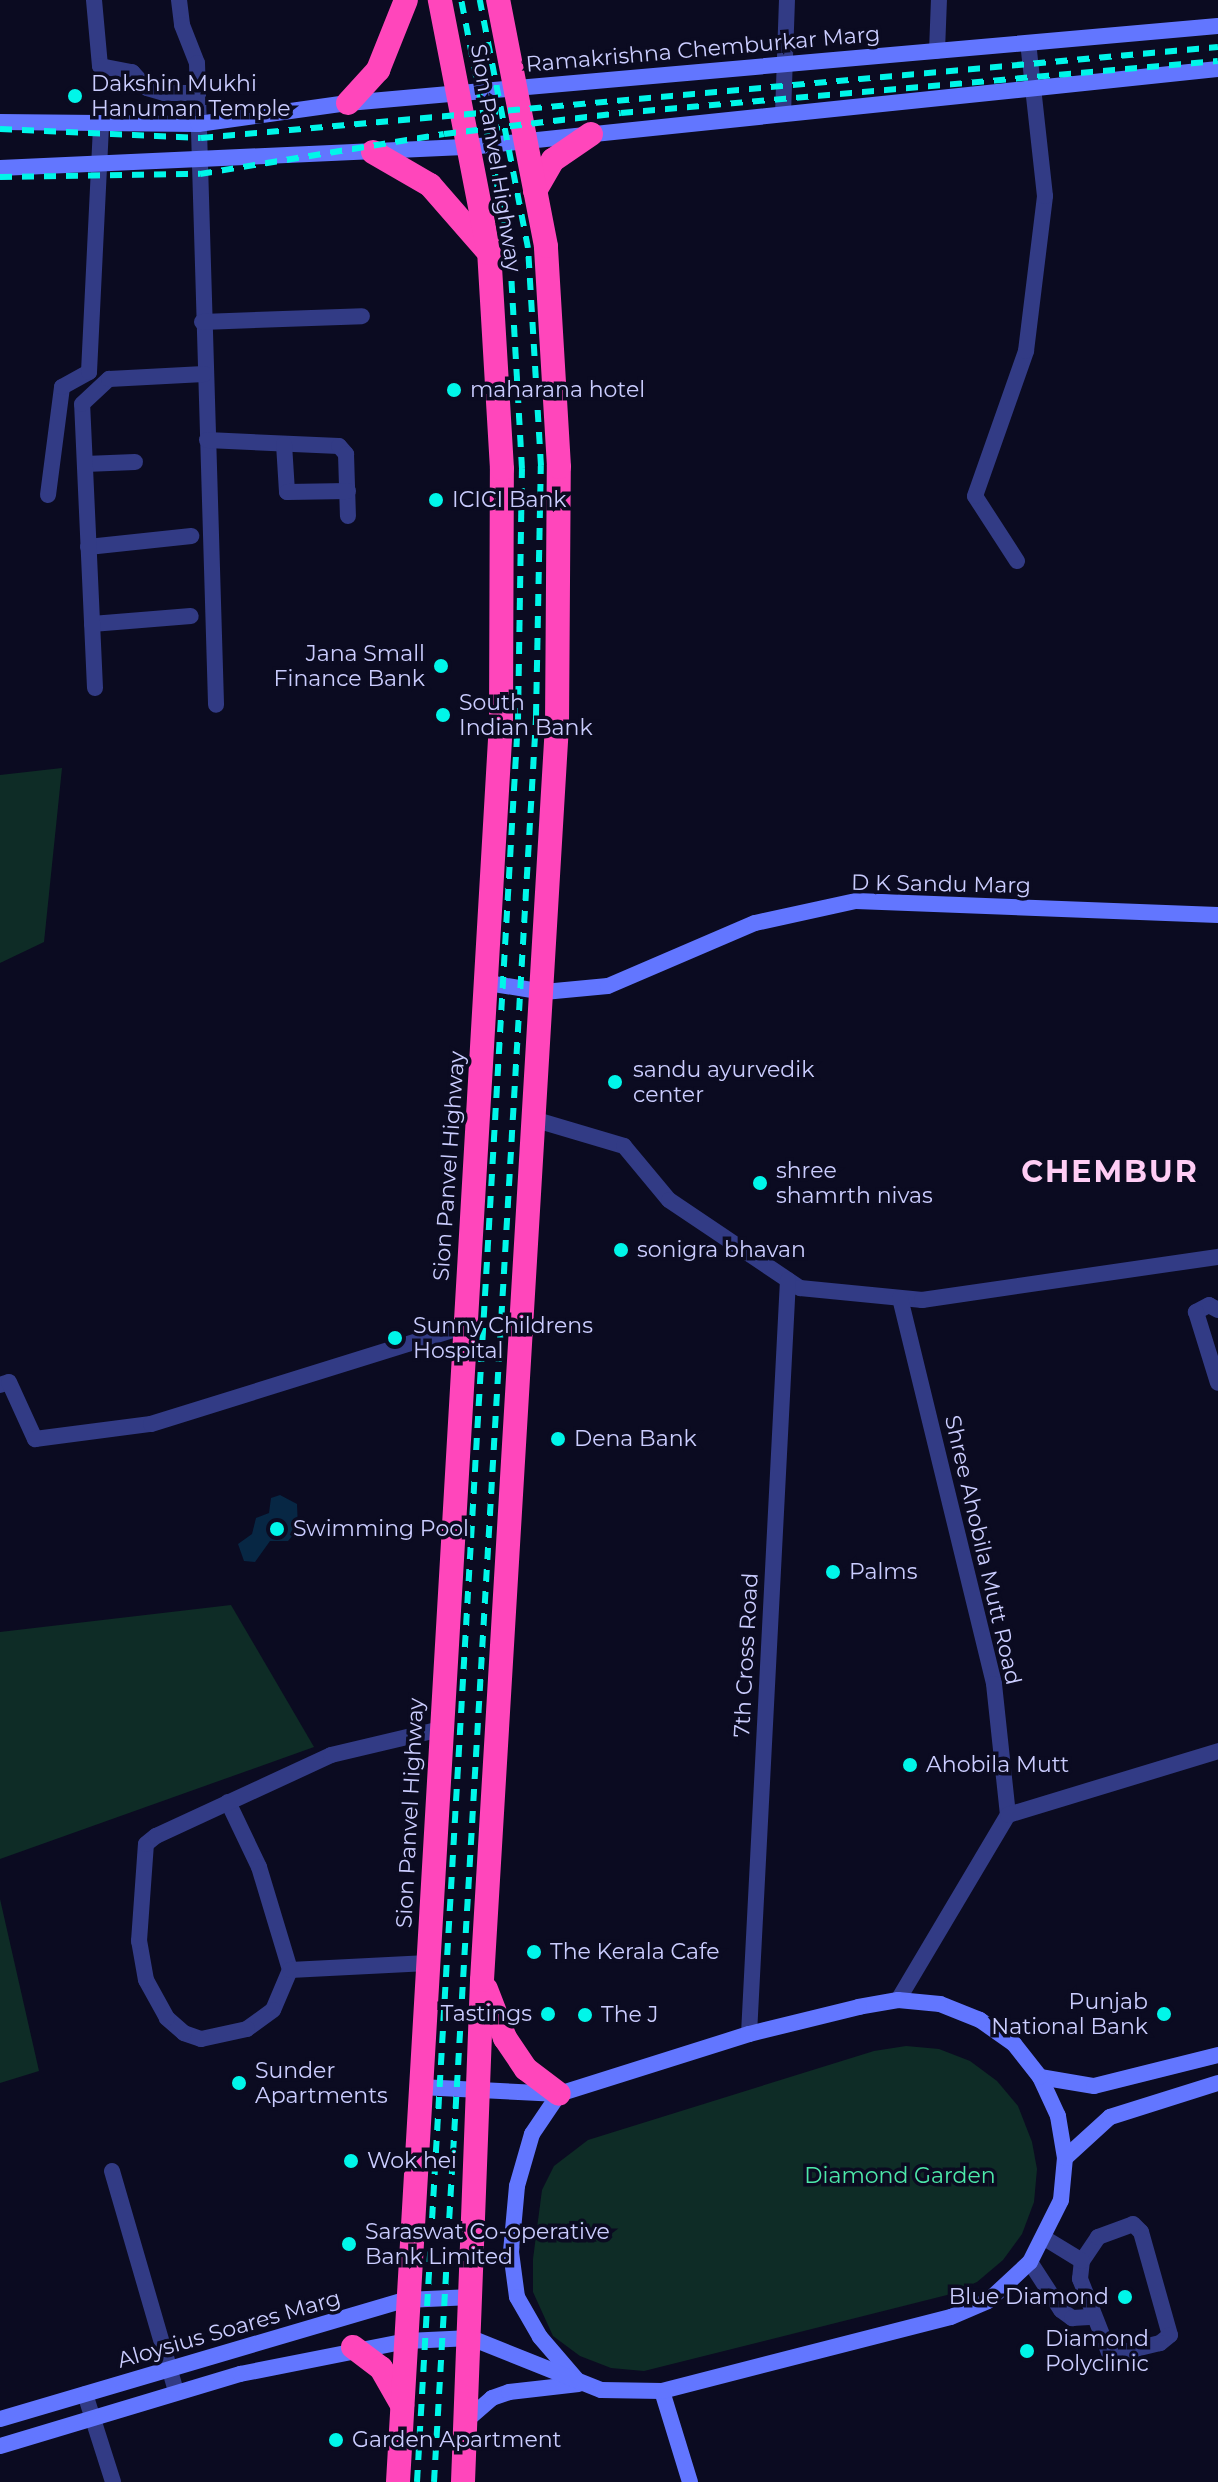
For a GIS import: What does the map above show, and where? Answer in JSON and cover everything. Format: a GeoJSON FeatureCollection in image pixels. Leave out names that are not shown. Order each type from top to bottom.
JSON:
{"type":"FeatureCollection","features":[{"type":"Feature","properties":{"kind":"highway"},"geometry":{"type":"LineString","coordinates":[[348,103],[378,70],[406,0]]}},
{"type":"Feature","properties":{"kind":"highway","name":"Sion Panvel Highway"},"geometry":{"type":"LineString","coordinates":[[398,2482],[407,2341],[405,2300],[488,983],[501,723],[502,533],[489,253],[440,0]]}},
{"type":"Feature","properties":{"kind":"highway","name":"Sion Panvel Highway"},"geometry":{"type":"LineString","coordinates":[[463,2482],[468,2419],[482,1980],[533,1119],[544,992],[557,725],[559,467],[546,246],[498,0]]}},
{"type":"Feature","properties":{"kind":"highway"},"geometry":{"type":"LineString","coordinates":[[535,191],[553,160],[591,134]]}},
{"type":"Feature","properties":{"kind":"highway"},"geometry":{"type":"LineString","coordinates":[[373,152],[430,185],[489,253]]}},
{"type":"Feature","properties":{"kind":"highway"},"geometry":{"type":"LineString","coordinates":[[482,1980],[505,2038],[526,2069],[559,2094]]}},
{"type":"Feature","properties":{"kind":"highway"},"geometry":{"type":"LineString","coordinates":[[353,2347],[381,2368],[403,2407]]}},
{"type":"Feature","properties":{"kind":"main road","name":"Ramakrishna Chemburkar Marg"},"geometry":{"type":"LineString","coordinates":[[0,122],[198,124],[348,103],[1218,26]]}},
{"type":"Feature","properties":{"kind":"main road"},"geometry":{"type":"LineString","coordinates":[[0,168],[100,163],[199,163],[470,147],[1218,69]]}},
{"type":"Feature","properties":{"kind":"main road","name":"D K Sandu Marg"},"geometry":{"type":"LineString","coordinates":[[488,983],[544,992],[608,986],[755,923],[856,901],[1218,915]]}},
{"type":"Feature","properties":{"kind":"main road"},"geometry":{"type":"LineString","coordinates":[[420,2087],[559,2094],[749,2034],[898,2000],[940,2004],[980,2020],[1014,2044],[1040,2077],[1058,2116],[1065,2158],[1061,2200],[1046,2239],[1030,2262],[988,2301],[951,2317],[662,2391],[614,2391],[581,2384],[471,2338]]}},
{"type":"Feature","properties":{"kind":"main road"},"geometry":{"type":"LineString","coordinates":[[1040,2077],[1094,2086],[1218,2055]]}},
{"type":"Feature","properties":{"kind":"main road"},"geometry":{"type":"LineString","coordinates":[[1065,2158],[1110,2117],[1218,2083]]}},
{"type":"Feature","properties":{"kind":"main road"},"geometry":{"type":"LineString","coordinates":[[559,2094],[532,2134],[517,2186],[511,2252],[517,2297],[540,2337],[581,2384]]}},
{"type":"Feature","properties":{"kind":"main road","name":"Aloysius Soares Marg"},"geometry":{"type":"LineString","coordinates":[[0,2419],[405,2300],[472,2297]]}},
{"type":"Feature","properties":{"kind":"main road"},"geometry":{"type":"LineString","coordinates":[[310,2328],[315,2357]]}},
{"type":"Feature","properties":{"kind":"main road","name":"Aloysius Soares Marg"},"geometry":{"type":"LineString","coordinates":[[0,2446],[176,2392],[353,2347],[471,2338]]}},
{"type":"Feature","properties":{"kind":"main road"},"geometry":{"type":"LineString","coordinates":[[257,2341],[265,2368]]}},
{"type":"Feature","properties":{"kind":"main road"},"geometry":{"type":"LineString","coordinates":[[468,2419],[492,2398],[509,2392],[581,2384]]}},
{"type":"Feature","properties":{"kind":"main road"},"geometry":{"type":"LineString","coordinates":[[662,2391],[690,2482]]}},
{"type":"Feature","properties":{"kind":"street"},"geometry":{"type":"LineString","coordinates":[[94,0],[100,66],[132,72],[147,88],[164,93],[198,93]]}},
{"type":"Feature","properties":{"kind":"street"},"geometry":{"type":"LineString","coordinates":[[179,0],[182,25],[197,63],[202,322],[216,705]]}},
{"type":"Feature","properties":{"kind":"street"},"geometry":{"type":"LineString","coordinates":[[783,114],[787,0]]}},
{"type":"Feature","properties":{"kind":"street"},"geometry":{"type":"LineString","coordinates":[[937,51],[939,0]]}},
{"type":"Feature","properties":{"kind":"street"},"geometry":{"type":"LineString","coordinates":[[1017,561],[975,496],[1026,351],[1045,196],[1028,43]]}},
{"type":"Feature","properties":{"kind":"street"},"geometry":{"type":"LineString","coordinates":[[48,495],[62,387],[89,372],[101,123]]}},
{"type":"Feature","properties":{"kind":"street"},"geometry":{"type":"LineString","coordinates":[[202,322],[362,316]]}},
{"type":"Feature","properties":{"kind":"street"},"geometry":{"type":"LineString","coordinates":[[95,688],[82,404],[96,387],[109,379],[204,374]]}},
{"type":"Feature","properties":{"kind":"street"},"geometry":{"type":"LineString","coordinates":[[207,440],[339,446],[346,454],[348,516]]}},
{"type":"Feature","properties":{"kind":"street"},"geometry":{"type":"LineString","coordinates":[[284,444],[287,492],[348,491]]}},
{"type":"Feature","properties":{"kind":"street"},"geometry":{"type":"LineString","coordinates":[[85,464],[135,462]]}},
{"type":"Feature","properties":{"kind":"street"},"geometry":{"type":"LineString","coordinates":[[88,547],[191,536]]}},
{"type":"Feature","properties":{"kind":"street"},"geometry":{"type":"LineString","coordinates":[[92,624],[191,616]]}},
{"type":"Feature","properties":{"kind":"street"},"geometry":{"type":"LineString","coordinates":[[533,1119],[624,1146],[669,1200],[800,1288],[922,1300],[1218,1257]]}},
{"type":"Feature","properties":{"kind":"street","name":"7th Cross Road"},"geometry":{"type":"LineString","coordinates":[[749,2034],[788,1280]]}},
{"type":"Feature","properties":{"kind":"street","name":"Shree Ahobila Mutt Road"},"geometry":{"type":"LineString","coordinates":[[900,1298],[994,1684],[1008,1815]]}},
{"type":"Feature","properties":{"kind":"street"},"geometry":{"type":"LineString","coordinates":[[1218,1310],[1209,1305],[1196,1312],[1218,1383]]}},
{"type":"Feature","properties":{"kind":"street"},"geometry":{"type":"LineString","coordinates":[[0,1385],[9,1382],[35,1439],[151,1424],[465,1326]]}},
{"type":"Feature","properties":{"kind":"street"},"geometry":{"type":"LineString","coordinates":[[228,1802],[259,1867],[290,1970],[273,2010],[247,2029],[201,2039],[167,2018],[146,1980],[139,1941],[146,1844],[228,1802],[331,1755],[441,1729]]}},
{"type":"Feature","properties":{"kind":"street"},"geometry":{"type":"LineString","coordinates":[[898,2000],[1008,1815],[1218,1751]]}},
{"type":"Feature","properties":{"kind":"street"},"geometry":{"type":"LineString","coordinates":[[290,1970],[428,1963]]}},
{"type":"Feature","properties":{"kind":"street"},"geometry":{"type":"LineString","coordinates":[[112,2171],[176,2392]]}},
{"type":"Feature","properties":{"kind":"street"},"geometry":{"type":"LineString","coordinates":[[1137,2226],[1170,2335],[1160,2343],[1110,2355],[1094,2317],[1080,2279],[1082,2261],[1098,2237],[1137,2226]]}},
{"type":"Feature","properties":{"kind":"street"},"geometry":{"type":"LineString","coordinates":[[1046,2239],[1082,2261]]}},
{"type":"Feature","properties":{"kind":"street"},"geometry":{"type":"LineString","coordinates":[[1030,2262],[1061,2310],[1072,2318],[1094,2317]]}},
{"type":"Feature","properties":{"kind":"street"},"geometry":{"type":"LineString","coordinates":[[85,2394],[113,2482]]}},
{"type":"Feature","properties":{"kind":"green space"},"geometry":{"type":"Polygon","coordinates":[[[62,768],[44,942],[0,963],[0,775],[62,768]]]}},
{"type":"Feature","properties":{"kind":"green space"},"geometry":{"type":"Polygon","coordinates":[[[231,1605],[314,1747],[0,1859],[0,1632],[231,1605]]]}},
{"type":"Feature","properties":{"kind":"green space"},"geometry":{"type":"Polygon","coordinates":[[[0,1899],[39,2071],[0,2083],[0,1899]]]}},
{"type":"Feature","properties":{"kind":"green space","name":"Diamond Garden"},"geometry":{"type":"Polygon","coordinates":[[[906,2046],[939,2049],[970,2061],[997,2081],[1018,2106],[1032,2142],[1037,2169],[1034,2202],[1022,2234],[1003,2260],[977,2282],[947,2295],[644,2371],[611,2368],[580,2356],[553,2336],[533,2292],[533,2259],[542,2190],[554,2166],[588,2140],[874,2051],[906,2046]]]}},
{"type":"Feature","properties":{"kind":"water","name":"Swimming Pool"},"geometry":{"type":"Polygon","coordinates":[[[280,1495],[297,1504],[298,1529],[288,1541],[270,1541],[255,1562],[244,1561],[238,1544],[252,1534],[256,1518],[269,1513],[271,1498],[280,1495]]]}},
{"type":"Feature","properties":{"kind":"railway"},"geometry":{"type":"LineString","coordinates":[[417,2482],[518,720],[522,469],[510,251],[461,0]]}},
{"type":"Feature","properties":{"kind":"railway"},"geometry":{"type":"LineString","coordinates":[[434,2482],[536,716],[541,466],[528,248],[480,0]]}},
{"type":"Feature","properties":{"kind":"railway"},"geometry":{"type":"LineString","coordinates":[[0,129],[201,138],[1218,47]]}},
{"type":"Feature","properties":{"kind":"railway"},"geometry":{"type":"LineString","coordinates":[[0,177],[200,174],[444,134],[621,113],[1218,61]]}},
{"type":"Feature","properties":{"kind":"place","name":"Dakshin Mukhi Hanuman Temple"},"geometry":{"type":"Point","coordinates":[75,96]}},
{"type":"Feature","properties":{"kind":"place","name":"maharana hotel"},"geometry":{"type":"Point","coordinates":[454,390]}},
{"type":"Feature","properties":{"kind":"place","name":"ICICI Bank"},"geometry":{"type":"Point","coordinates":[436,500]}},
{"type":"Feature","properties":{"kind":"place","name":"Jana Small Finance Bank"},"geometry":{"type":"Point","coordinates":[441,666]}},
{"type":"Feature","properties":{"kind":"place","name":"South Indian Bank"},"geometry":{"type":"Point","coordinates":[443,715]}},
{"type":"Feature","properties":{"kind":"place","name":"sandu ayurvedik center"},"geometry":{"type":"Point","coordinates":[615,1082]}},
{"type":"Feature","properties":{"kind":"place","name":"shree shamrth nivas"},"geometry":{"type":"Point","coordinates":[760,1183]}},
{"type":"Feature","properties":{"kind":"place","name":"sonigra bhavan"},"geometry":{"type":"Point","coordinates":[621,1250]}},
{"type":"Feature","properties":{"kind":"place","name":"Sunny Childrens Hospital"},"geometry":{"type":"Point","coordinates":[395,1338]}},
{"type":"Feature","properties":{"kind":"place","name":"Dena Bank"},"geometry":{"type":"Point","coordinates":[558,1439]}},
{"type":"Feature","properties":{"kind":"place","name":"Swimming Pool"},"geometry":{"type":"Point","coordinates":[277,1529]}},
{"type":"Feature","properties":{"kind":"place","name":"Palms"},"geometry":{"type":"Point","coordinates":[833,1572]}},
{"type":"Feature","properties":{"kind":"place","name":"Ahobila Mutt"},"geometry":{"type":"Point","coordinates":[910,1765]}},
{"type":"Feature","properties":{"kind":"place","name":"The Kerala Cafe"},"geometry":{"type":"Point","coordinates":[534,1952]}},
{"type":"Feature","properties":{"kind":"place","name":"Tastings"},"geometry":{"type":"Point","coordinates":[548,2014]}},
{"type":"Feature","properties":{"kind":"place","name":"Punjab National Bank"},"geometry":{"type":"Point","coordinates":[1164,2014]}},
{"type":"Feature","properties":{"kind":"place","name":"The J"},"geometry":{"type":"Point","coordinates":[585,2015]}},
{"type":"Feature","properties":{"kind":"place","name":"Sunder Apartments"},"geometry":{"type":"Point","coordinates":[239,2083]}},
{"type":"Feature","properties":{"kind":"place","name":"Wok hei"},"geometry":{"type":"Point","coordinates":[351,2161]}},
{"type":"Feature","properties":{"kind":"place","name":"Saraswat Co-operative Bank Limited"},"geometry":{"type":"Point","coordinates":[349,2244]}},
{"type":"Feature","properties":{"kind":"place","name":"Blue Diamond"},"geometry":{"type":"Point","coordinates":[1125,2297]}},
{"type":"Feature","properties":{"kind":"place","name":"Diamond Polyclinic"},"geometry":{"type":"Point","coordinates":[1027,2351]}},
{"type":"Feature","properties":{"kind":"place","name":"Garden Apartment"},"geometry":{"type":"Point","coordinates":[336,2440]}},
{"type":"Feature","properties":{"kind":"district","name":"CHEMBUR"},"geometry":{"type":"Point","coordinates":[1110,1172]}}]}
